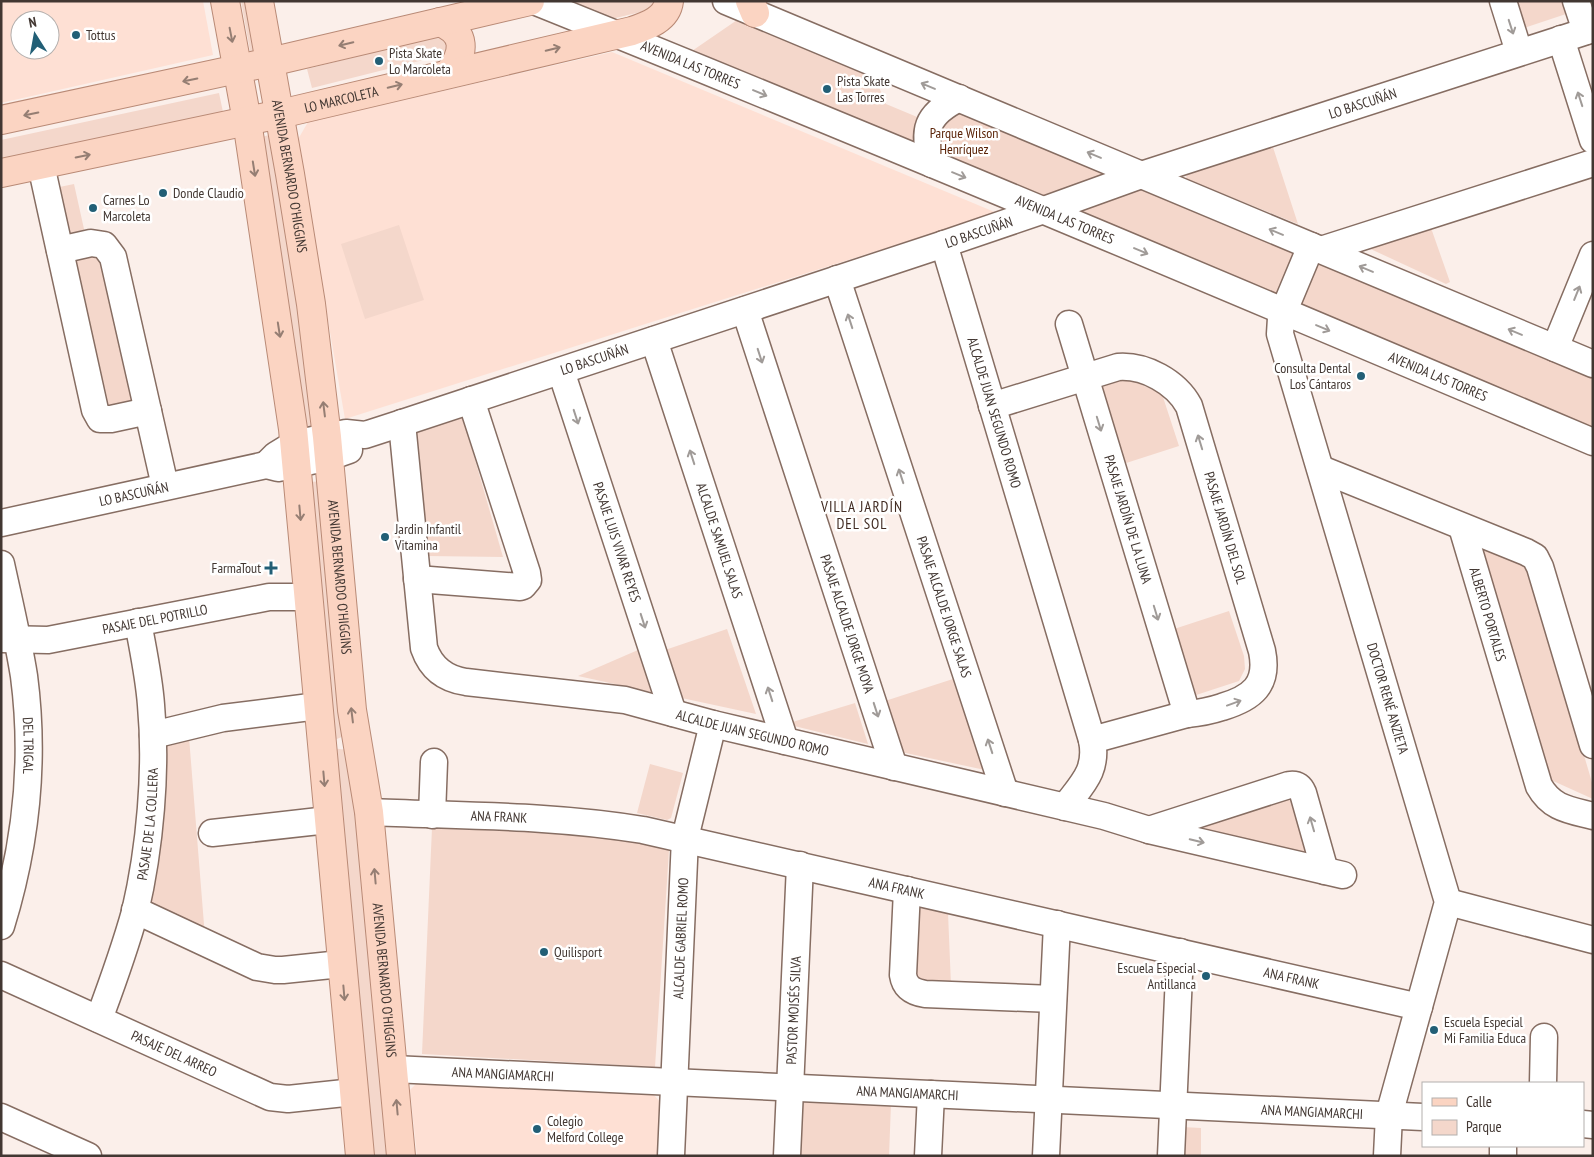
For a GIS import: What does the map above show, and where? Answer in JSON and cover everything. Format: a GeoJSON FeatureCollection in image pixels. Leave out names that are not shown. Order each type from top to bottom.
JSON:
{"type":"FeatureCollection","features":[{"type":"Feature","properties":{"kind":"main road"},"geometry":{"type":"LineString","coordinates":[[224,1],[247,121],[282,352],[295,454],[360,1156]]}},
{"type":"Feature","properties":{"kind":"main road","name":"AVENIDA BERNARDO O'HIGGINS"},"geometry":{"type":"LineString","coordinates":[[259,1],[280,114],[311,304],[328,447],[352,710],[369,812],[401,1156]]}},
{"type":"Feature","properties":{"kind":"main road"},"geometry":{"type":"LineString","coordinates":[[1,120],[270,62],[455,14],[530,1]]}},
{"type":"Feature","properties":{"kind":"main road","name":"LO MARCOLETA"},"geometry":{"type":"LineString","coordinates":[[1,173],[280,114],[618,35],[642,28],[657,20],[665,12],[670,2]]}},
{"type":"Feature","properties":{"kind":"main road"},"geometry":{"type":"LineString","coordinates":[[449,74],[459,60],[461,49],[456,33],[450,27],[455,14]]}},
{"type":"Feature","properties":{"kind":"street","name":"AVENIDA LAS TORRES"},"geometry":{"type":"LineString","coordinates":[[534,1],[1044,210],[1593,442]]}},
{"type":"Feature","properties":{"kind":"street"},"geometry":{"type":"LineString","coordinates":[[726,1],[753,7],[959,98],[1593,364]]}},
{"type":"Feature","properties":{"kind":"street"},"geometry":{"type":"LineString","coordinates":[[1503,1],[1520,52]]}},
{"type":"Feature","properties":{"kind":"street"},"geometry":{"type":"LineString","coordinates":[[1576,1],[1589,30]]}},
{"type":"Feature","properties":{"kind":"street","name":"LO BASCUÑÁN"},"geometry":{"type":"LineString","coordinates":[[1,523],[266,465],[278,468],[295,454],[328,447],[348,450],[366,435],[837,280],[1141,175],[1589,30]]}},
{"type":"Feature","properties":{"kind":"street"},"geometry":{"type":"LineString","coordinates":[[1561,39],[1593,140]]}},
{"type":"Feature","properties":{"kind":"street"},"geometry":{"type":"LineString","coordinates":[[932,164],[926,138],[928,126],[940,109],[959,98]]}},
{"type":"Feature","properties":{"kind":"street"},"geometry":{"type":"LineString","coordinates":[[1316,248],[1593,163]]}},
{"type":"Feature","properties":{"kind":"street"},"geometry":{"type":"LineString","coordinates":[[41,165],[95,410],[100,419],[111,419],[148,411]]}},
{"type":"Feature","properties":{"kind":"street"},"geometry":{"type":"LineString","coordinates":[[60,250],[92,243],[104,245],[113,257],[165,486]]}},
{"type":"Feature","properties":{"kind":"street","name":"ALCALDE JUAN SEGUNDO ROMO"},"geometry":{"type":"LineString","coordinates":[[944,244],[1092,740],[1093,755],[1090,772],[1065,807]]}},
{"type":"Feature","properties":{"kind":"street","name":"DOCTOR RENÉ ANZIETA"},"geometry":{"type":"LineString","coordinates":[[1316,248],[1284,312],[1280,325],[1280,334],[1448,902]]}},
{"type":"Feature","properties":{"kind":"street"},"geometry":{"type":"LineString","coordinates":[[1555,348],[1593,255]]}},
{"type":"Feature","properties":{"kind":"street","name":"PASAJE ALCALDE JORGE SALAS"},"geometry":{"type":"LineString","coordinates":[[837,280],[1005,793]]}},
{"type":"Feature","properties":{"kind":"street","name":"PASAJE ALCALDE JORGE MOYA"},"geometry":{"type":"LineString","coordinates":[[745,310],[894,767]]}},
{"type":"Feature","properties":{"kind":"street","name":"PASAJE JARDÍN DE LA LUNA"},"geometry":{"type":"LineString","coordinates":[[1068,324],[1187,714]]}},
{"type":"Feature","properties":{"kind":"street","name":"ALCALDE SAMUEL SALAS"},"geometry":{"type":"LineString","coordinates":[[654,340],[785,741]]}},
{"type":"Feature","properties":{"kind":"street","name":"PASAJE JARDÍN DEL SOL"},"geometry":{"type":"LineString","coordinates":[[992,406],[1118,367],[1139,369],[1174,386],[1185,399],[1192,416],[1262,651],[1265,666],[1261,681],[1244,699],[1201,713],[1187,714],[1092,740]]}},
{"type":"Feature","properties":{"kind":"street","name":"PASAJE LUIS VIVAR REYES"},"geometry":{"type":"LineString","coordinates":[[561,371],[673,713]]}},
{"type":"Feature","properties":{"kind":"street"},"geometry":{"type":"LineString","coordinates":[[402,423],[417,579],[515,587],[523,586],[528,580],[527,573],[471,400]]}},
{"type":"Feature","properties":{"kind":"street"},"geometry":{"type":"LineString","coordinates":[[1321,469],[1535,557],[1539,562],[1593,745]]}},
{"type":"Feature","properties":{"kind":"street","name":"ALBERTO PORTALES"},"geometry":{"type":"LineString","coordinates":[[1462,527],[1539,786],[1555,805],[1593,816]]}},
{"type":"Feature","properties":{"kind":"street","name":"DEL TRIGAL"},"geometry":{"type":"LineString","coordinates":[[1,564],[10,640],[27,717],[28,777],[22,839],[16,871],[1,926]]}},
{"type":"Feature","properties":{"kind":"street","name":"ALCALDE JUAN SEGUNDO ROMO"},"geometry":{"type":"LineString","coordinates":[[417,579],[424,648],[438,671],[456,680],[604,697],[645,705],[713,724],[1104,816],[1149,830],[1334,873],[1304,793],[1296,785],[1279,788],[1149,830]]}},
{"type":"Feature","properties":{"kind":"street","name":"PASAJE DEL POTRILLO"},"geometry":{"type":"LineString","coordinates":[[10,640],[48,640],[269,597],[308,597]]}},
{"type":"Feature","properties":{"kind":"street","name":"PASAJE DE LA COLLERA"},"geometry":{"type":"LineString","coordinates":[[99,1019],[128,937],[135,910],[142,878],[149,816],[153,735],[149,683],[138,622]]}},
{"type":"Feature","properties":{"kind":"street"},"geometry":{"type":"LineString","coordinates":[[153,735],[223,718],[318,706]]}},
{"type":"Feature","properties":{"kind":"street","name":"ALCALDE GABRIEL ROMO"},"geometry":{"type":"LineString","coordinates":[[671,1156],[685,838],[713,724]]}},
{"type":"Feature","properties":{"kind":"street"},"geometry":{"type":"LineString","coordinates":[[432,815],[434,762]]}},
{"type":"Feature","properties":{"kind":"street","name":"ANA FRANK"},"geometry":{"type":"LineString","coordinates":[[369,812],[590,822],[643,830],[685,838],[1419,1007]]}},
{"type":"Feature","properties":{"kind":"street"},"geometry":{"type":"LineString","coordinates":[[212,833],[328,820]]}},
{"type":"Feature","properties":{"kind":"street","name":"PASTOR MOISÉS SILVA"},"geometry":{"type":"LineString","coordinates":[[788,1156],[800,865]]}},
{"type":"Feature","properties":{"kind":"street"},"geometry":{"type":"LineString","coordinates":[[907,890],[903,975],[907,987],[912,991],[925,994],[1053,999]]}},
{"type":"Feature","properties":{"kind":"street"},"geometry":{"type":"LineString","coordinates":[[1387,1156],[1389,1116],[1448,902],[1593,940]]}},
{"type":"Feature","properties":{"kind":"street"},"geometry":{"type":"LineString","coordinates":[[135,910],[257,967],[284,970],[341,964]]}},
{"type":"Feature","properties":{"kind":"street"},"geometry":{"type":"LineString","coordinates":[[1046,1156],[1057,924]]}},
{"type":"Feature","properties":{"kind":"street"},"geometry":{"type":"LineString","coordinates":[[1171,1156],[1180,952]]}},
{"type":"Feature","properties":{"kind":"street","name":"PASAJE DEL ARREO"},"geometry":{"type":"LineString","coordinates":[[1,975],[270,1097],[288,1099],[354,1092]]}},
{"type":"Feature","properties":{"kind":"street"},"geometry":{"type":"LineString","coordinates":[[1543,1082],[1544,1037]]}},
{"type":"Feature","properties":{"kind":"street","name":"ANA MANGIAMARCHI"},"geometry":{"type":"LineString","coordinates":[[393,1069],[1422,1117]]}},
{"type":"Feature","properties":{"kind":"street"},"geometry":{"type":"LineString","coordinates":[[928,1156],[931,1094]]}},
{"type":"Feature","properties":{"kind":"street"},"geometry":{"type":"LineString","coordinates":[[1,1117],[88,1156]]}},
{"type":"Feature","properties":{"kind":"shaded area"},"geometry":{"type":"Polygon","coordinates":[[[1,1],[203,1],[213,55],[1,103],[1,1]]]}},
{"type":"Feature","properties":{"kind":"shaded area"},"geometry":{"type":"Polygon","coordinates":[[[612,52],[997,213],[345,419],[297,141],[308,122],[612,52]]]}},
{"type":"Feature","properties":{"kind":"shaded area","name":"Colegio Melford College"},"geometry":{"type":"Polygon","coordinates":[[[418,1082],[654,1095],[660,1102],[658,1156],[417,1156],[410,1090],[418,1082]]]}},
{"type":"Feature","properties":{"kind":"green space"},"geometry":{"type":"Polygon","coordinates":[[[241,1],[250,1],[258,49],[252,53],[250,51],[241,1]]]}},
{"type":"Feature","properties":{"kind":"green space"},"geometry":{"type":"Polygon","coordinates":[[[577,1],[662,1],[649,10],[603,21],[571,4],[577,1]]]}},
{"type":"Feature","properties":{"kind":"green space"},"geometry":{"type":"Polygon","coordinates":[[[1509,1],[1565,1],[1569,13],[1518,30],[1509,1]]]}},
{"type":"Feature","properties":{"kind":"green space","name":"Pista Skate Las Torres"},"geometry":{"type":"Polygon","coordinates":[[[740,18],[873,73],[886,104],[922,119],[918,146],[689,53],[740,18]]]}},
{"type":"Feature","properties":{"kind":"green space","name":"Pista Skate Lo Marcoleta"},"geometry":{"type":"Polygon","coordinates":[[[447,34],[451,53],[312,88],[307,69],[447,34]]]}},
{"type":"Feature","properties":{"kind":"green space"},"geometry":{"type":"Polygon","coordinates":[[[219,93],[223,112],[1,160],[1,140],[219,93]]]}},
{"type":"Feature","properties":{"kind":"green space","name":"Parque Wilson Henríquez"},"geometry":{"type":"Polygon","coordinates":[[[951,108],[1593,378],[1593,432],[935,157],[930,142],[951,108]]]}},
{"type":"Feature","properties":{"kind":"green space"},"geometry":{"type":"Polygon","coordinates":[[[275,133],[320,430],[305,437],[259,138],[275,133]]]}},
{"type":"Feature","properties":{"kind":"green space"},"geometry":{"type":"Polygon","coordinates":[[[1270,138],[1298,224],[1186,179],[1187,172],[1270,138]]]}},
{"type":"Feature","properties":{"kind":"green space"},"geometry":{"type":"Polygon","coordinates":[[[74,184],[86,238],[102,234],[139,407],[99,415],[50,189],[74,184]]]}},
{"type":"Feature","properties":{"kind":"green space"},"geometry":{"type":"Polygon","coordinates":[[[399,225],[424,300],[365,319],[341,244],[399,225]]]}},
{"type":"Feature","properties":{"kind":"green space"},"geometry":{"type":"Polygon","coordinates":[[[1431,228],[1450,282],[1446,284],[1362,245],[1431,228]]]}},
{"type":"Feature","properties":{"kind":"green space"},"geometry":{"type":"Polygon","coordinates":[[[1122,376],[1162,394],[1179,446],[1120,465],[1094,385],[1122,376]]]}},
{"type":"Feature","properties":{"kind":"green space"},"geometry":{"type":"Polygon","coordinates":[[[461,411],[503,557],[427,556],[410,432],[461,411]]]}},
{"type":"Feature","properties":{"kind":"green space"},"geometry":{"type":"Polygon","coordinates":[[[324,481],[349,734],[332,741],[309,482],[324,481]]]}},
{"type":"Feature","properties":{"kind":"green space"},"geometry":{"type":"Polygon","coordinates":[[[1478,540],[1527,560],[1593,786],[1593,799],[1551,780],[1478,540]]]}},
{"type":"Feature","properties":{"kind":"green space"},"geometry":{"type":"Polygon","coordinates":[[[1229,611],[1244,656],[1245,669],[1239,681],[1190,697],[1168,631],[1229,611]]]}},
{"type":"Feature","properties":{"kind":"green space"},"geometry":{"type":"Polygon","coordinates":[[[727,629],[756,714],[677,697],[662,651],[727,629]]]}},
{"type":"Feature","properties":{"kind":"green space"},"geometry":{"type":"Polygon","coordinates":[[[638,650],[656,693],[578,676],[638,650]]]}},
{"type":"Feature","properties":{"kind":"green space"},"geometry":{"type":"Polygon","coordinates":[[[956,678],[985,770],[901,752],[885,701],[956,678]]]}},
{"type":"Feature","properties":{"kind":"green space"},"geometry":{"type":"Polygon","coordinates":[[[855,703],[868,744],[786,724],[855,703]]]}},
{"type":"Feature","properties":{"kind":"green space"},"geometry":{"type":"Polygon","coordinates":[[[189,737],[205,937],[140,906],[158,740],[189,737]]]}},
{"type":"Feature","properties":{"kind":"green space"},"geometry":{"type":"Polygon","coordinates":[[[331,748],[348,750],[358,803],[394,1156],[371,1156],[331,748]]]}},
{"type":"Feature","properties":{"kind":"green space"},"geometry":{"type":"Polygon","coordinates":[[[650,764],[683,773],[671,818],[667,820],[637,813],[650,764]]]}},
{"type":"Feature","properties":{"kind":"green space"},"geometry":{"type":"Polygon","coordinates":[[[1291,795],[1309,858],[1181,827],[1291,795]]]}},
{"type":"Feature","properties":{"kind":"green space","name":"Quilisport"},"geometry":{"type":"Polygon","coordinates":[[[432,828],[580,833],[606,836],[669,850],[655,1067],[422,1054],[432,828]]]}},
{"type":"Feature","properties":{"kind":"green space"},"geometry":{"type":"Polygon","coordinates":[[[913,907],[948,913],[951,985],[921,982],[909,970],[913,907]]]}},
{"type":"Feature","properties":{"kind":"green space"},"geometry":{"type":"Polygon","coordinates":[[[801,1099],[891,1104],[889,1156],[798,1156],[801,1099]]]}},
{"type":"Feature","properties":{"kind":"green space"},"geometry":{"type":"Polygon","coordinates":[[[1182,1127],[1201,1128],[1201,1156],[1181,1156],[1182,1127]]]}},
{"type":"Feature","properties":{"kind":"place","name":"Tottus"},"geometry":{"type":"Point","coordinates":[76,35]}},
{"type":"Feature","properties":{"kind":"place","name":"Pista Skate Lo Marcoleta"},"geometry":{"type":"Point","coordinates":[379,61]}},
{"type":"Feature","properties":{"kind":"place","name":"Pista Skate Las Torres"},"geometry":{"type":"Point","coordinates":[827,89]}},
{"type":"Feature","properties":{"kind":"place","name":"Donde Claudio"},"geometry":{"type":"Point","coordinates":[163,193]}},
{"type":"Feature","properties":{"kind":"place","name":"Carnes Lo Marcoleta"},"geometry":{"type":"Point","coordinates":[93,208]}},
{"type":"Feature","properties":{"kind":"place","name":"Consulta Dental Los Cántaros"},"geometry":{"type":"Point","coordinates":[1361,376]}},
{"type":"Feature","properties":{"kind":"place","name":"Jardin Infantil Vitamina"},"geometry":{"type":"Point","coordinates":[385,537]}},
{"type":"Feature","properties":{"kind":"place","name":"FarmaTout"},"geometry":{"type":"Point","coordinates":[271,568]}},
{"type":"Feature","properties":{"kind":"place","name":"Quilisport"},"geometry":{"type":"Point","coordinates":[544,952]}},
{"type":"Feature","properties":{"kind":"place","name":"Escuela Especial Antillanca"},"geometry":{"type":"Point","coordinates":[1206,976]}},
{"type":"Feature","properties":{"kind":"place","name":"Escuela Especial Mi Familia Educa"},"geometry":{"type":"Point","coordinates":[1434,1030]}},
{"type":"Feature","properties":{"kind":"place","name":"Colegio Melford College"},"geometry":{"type":"Point","coordinates":[537,1129]}},
{"type":"Feature","properties":{"kind":"district","name":"VILLA JARDÍN DEL SOL"},"geometry":{"type":"Point","coordinates":[862,514]}}]}
